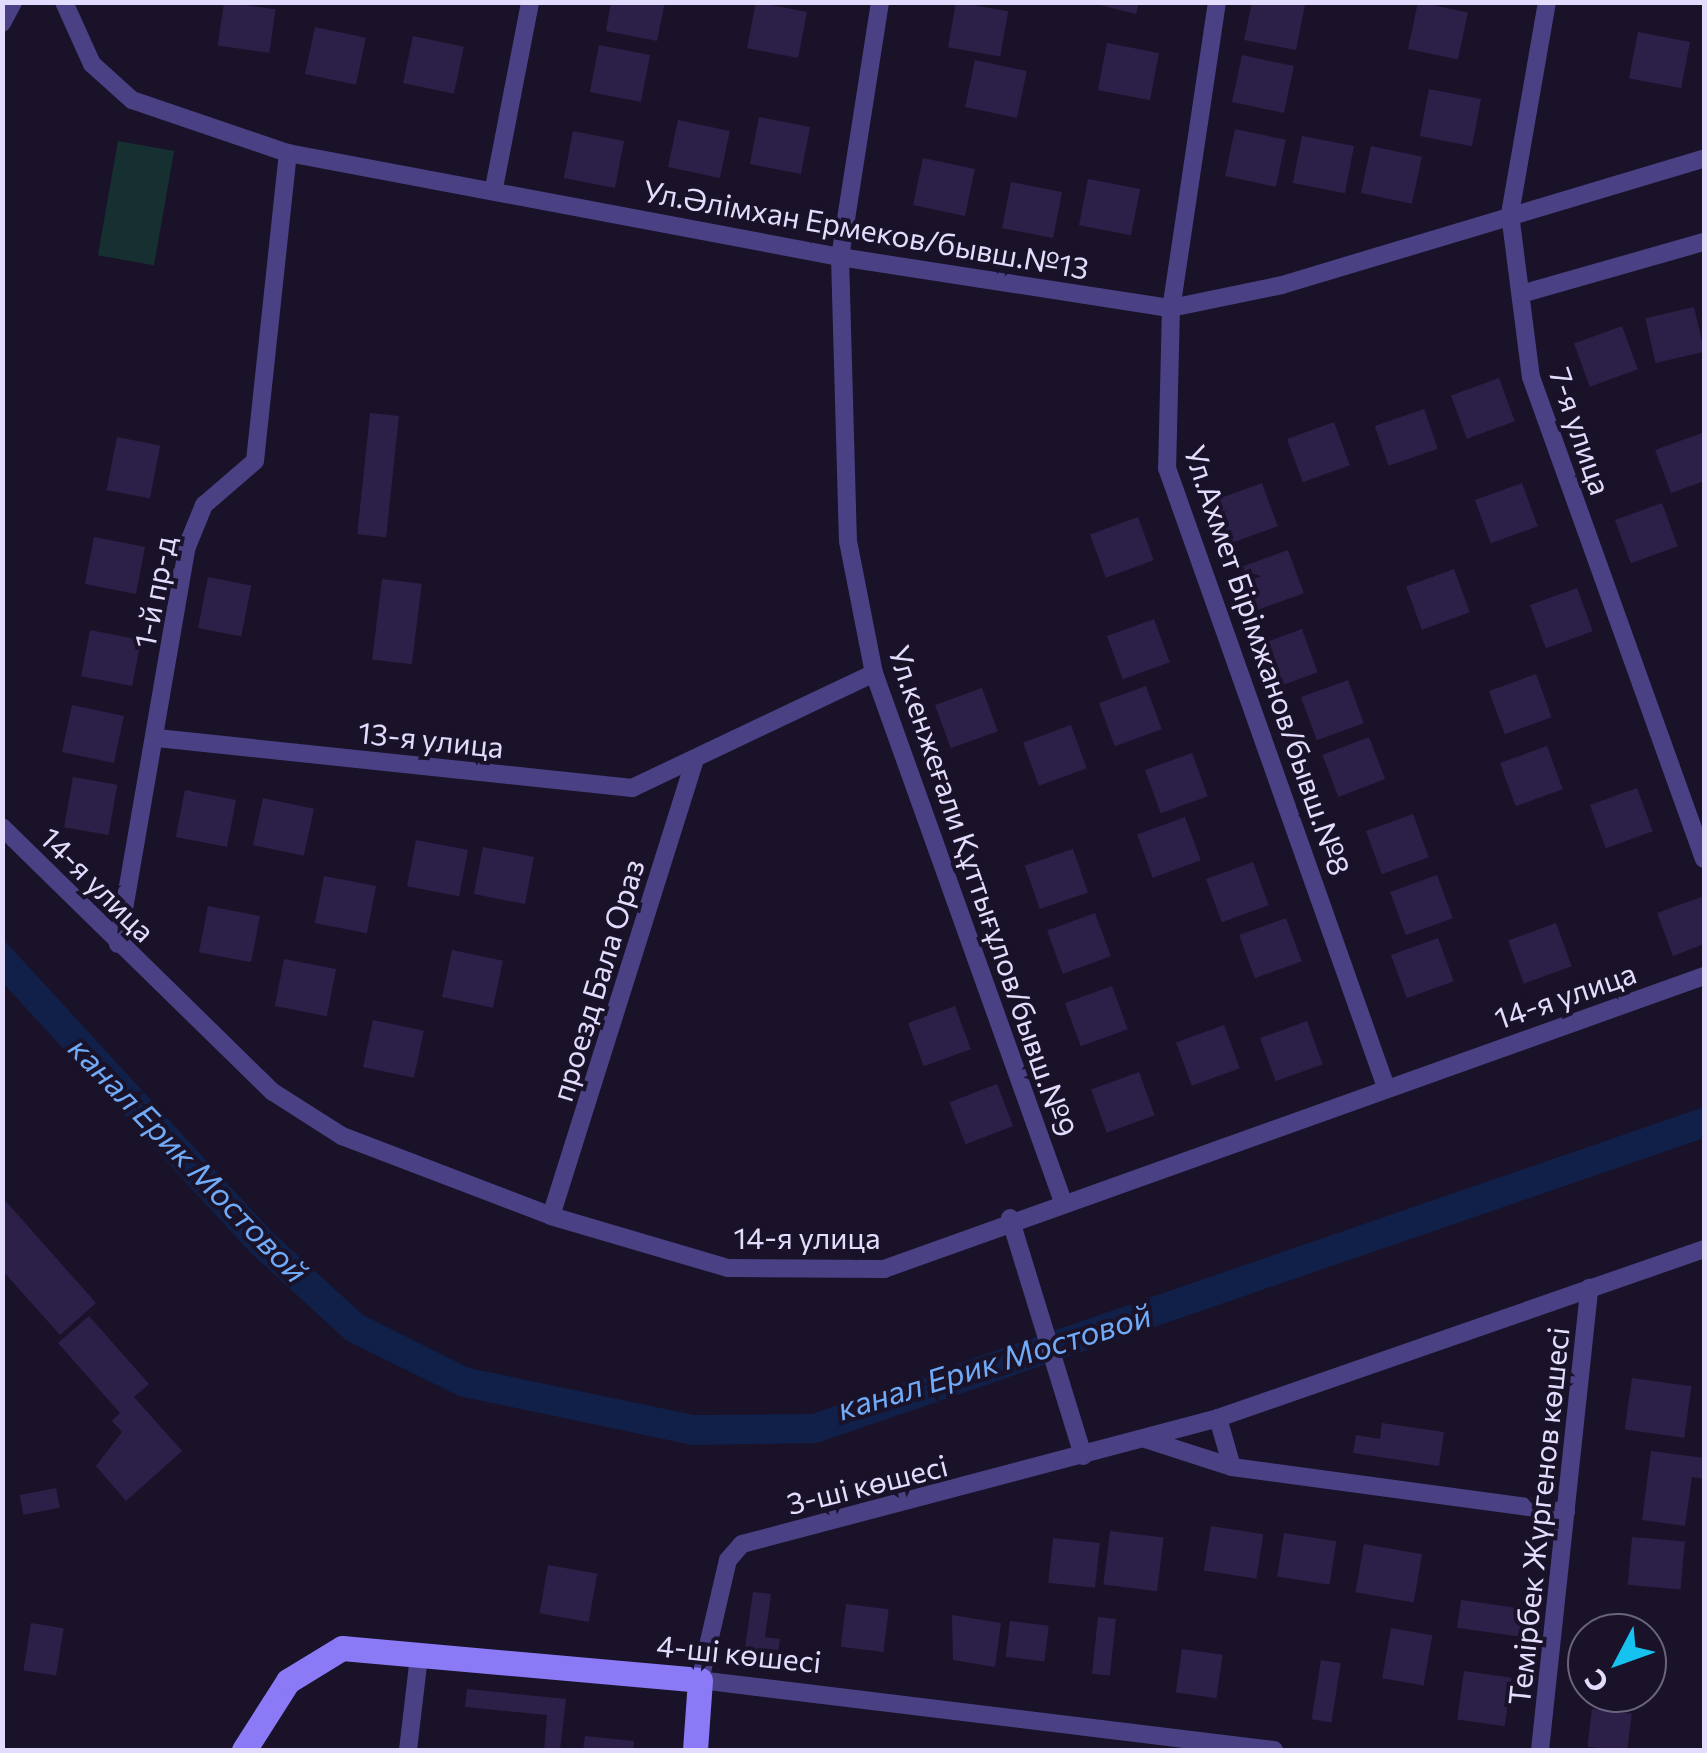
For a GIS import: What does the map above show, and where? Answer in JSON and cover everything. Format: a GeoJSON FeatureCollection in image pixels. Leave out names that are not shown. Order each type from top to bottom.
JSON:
{"type":"FeatureCollection","features":[{"type":"Feature","properties":{"kind":"street"},"geometry":{"type":"LineString","coordinates":[[2,23],[13,2]]}},
{"type":"Feature","properties":{"kind":"street","name":"Ул.Әлімхан Ермеков/бывш.№13"},"geometry":{"type":"LineString","coordinates":[[64,2],[92,64],[132,100],[288,152],[494,188],[840,258],[1171,308],[1282,285],[1704,158]]}},
{"type":"Feature","properties":{"kind":"street"},"geometry":{"type":"LineString","coordinates":[[494,188],[530,2]]}},
{"type":"Feature","properties":{"kind":"street","name":"Ул.кенжеғали Құттығұлов/бывш.№9"},"geometry":{"type":"LineString","coordinates":[[880,2],[840,258],[848,541],[874,674],[1062,1199]]}},
{"type":"Feature","properties":{"kind":"street","name":"Ул.Ахмет Бірімжанов/бывш.№8"},"geometry":{"type":"LineString","coordinates":[[1217,2],[1171,308],[1167,468],[1386,1087]]}},
{"type":"Feature","properties":{"kind":"street","name":"7-я улица"},"geometry":{"type":"LineString","coordinates":[[1547,2],[1510,214],[1531,376],[1704,859]]}},
{"type":"Feature","properties":{"kind":"street","name":"1-й пр-д"},"geometry":{"type":"LineString","coordinates":[[118,944],[157,738],[186,549],[204,505],[255,461],[288,152]]}},
{"type":"Feature","properties":{"kind":"street"},"geometry":{"type":"LineString","coordinates":[[1521,294],[1704,242]]}},
{"type":"Feature","properties":{"kind":"street","name":"13-я улица"},"geometry":{"type":"LineString","coordinates":[[157,738],[632,788],[874,674]]}},
{"type":"Feature","properties":{"kind":"street","name":"проезд Бала Ораз"},"geometry":{"type":"LineString","coordinates":[[552,1216],[694,762]]}},
{"type":"Feature","properties":{"kind":"street","name":"14-я улица"},"geometry":{"type":"LineString","coordinates":[[2,827],[273,1092],[342,1136],[552,1216],[748,1268],[884,1269],[1062,1199],[1704,976]]}},
{"type":"Feature","properties":{"kind":"street"},"geometry":{"type":"LineString","coordinates":[[1010,1218],[1024,1286],[1082,1456]]}},
{"type":"Feature","properties":{"kind":"street","name":"3-ші көшесі"},"geometry":{"type":"LineString","coordinates":[[700,1680],[728,1560],[742,1544],[1218,1418],[1704,1249]]}},
{"type":"Feature","properties":{"kind":"street","name":"Темірбек Жүргенов көшесі"},"geometry":{"type":"LineString","coordinates":[[1540,1750],[1589,1288]]}},
{"type":"Feature","properties":{"kind":"street"},"geometry":{"type":"LineString","coordinates":[[1218,1418],[1232,1467]]}},
{"type":"Feature","properties":{"kind":"street"},"geometry":{"type":"LineString","coordinates":[[1145,1439],[1232,1467],[1566,1512]]}},
{"type":"Feature","properties":{"kind":"street","name":"4-ші көшесі"},"geometry":{"type":"LineString","coordinates":[[244,1750],[310,1661],[342,1648],[700,1680],[1274,1750]]}},
{"type":"Feature","properties":{"kind":"street"},"geometry":{"type":"LineString","coordinates":[[408,1750],[419,1656]]}},
{"type":"Feature","properties":{"kind":"street"},"geometry":{"type":"LineString","coordinates":[[695,1750],[700,1680]]}},
{"type":"Feature","properties":{"kind":"green space"},"geometry":{"type":"Polygon","coordinates":[[[118,141],[174,151],[154,265],[98,255],[118,141]]]}},
{"type":"Feature","properties":{"kind":"water","name":"канал Ерик Мостовой"},"geometry":{"type":"Polygon","coordinates":[[[3,939],[271,1231],[363,1315],[469,1368],[694,1415],[812,1414],[1704,1107],[1704,1138],[817,1443],[692,1445],[459,1396],[346,1340],[250,1252],[3,983],[3,939]]]}},
{"type":"Feature","properties":{"kind":"building"},"geometry":{"type":"Polygon","coordinates":[[[224,2],[275,9],[269,53],[218,46],[224,2]]]}},
{"type":"Feature","properties":{"kind":"building"},"geometry":{"type":"Polygon","coordinates":[[[611,2],[665,2],[657,41],[606,31],[611,2]]]}},
{"type":"Feature","properties":{"kind":"building"},"geometry":{"type":"Polygon","coordinates":[[[756,2],[807,12],[798,58],[747,48],[756,2]]]}},
{"type":"Feature","properties":{"kind":"building"},"geometry":{"type":"Polygon","coordinates":[[[956,2],[1008,11],[1000,57],[948,47],[956,2]]]}},
{"type":"Feature","properties":{"kind":"building"},"geometry":{"type":"Polygon","coordinates":[[[1088,2],[1139,2],[1136,14],[1088,2]]]}},
{"type":"Feature","properties":{"kind":"building"},"geometry":{"type":"Polygon","coordinates":[[[1252,2],[1305,4],[1296,50],[1244,40],[1252,2]]]}},
{"type":"Feature","properties":{"kind":"building"},"geometry":{"type":"Polygon","coordinates":[[[1418,2],[1468,13],[1458,60],[1408,49],[1418,2]]]}},
{"type":"Feature","properties":{"kind":"building"},"geometry":{"type":"Polygon","coordinates":[[[315,27],[366,38],[356,85],[305,74],[315,27]]]}},
{"type":"Feature","properties":{"kind":"building"},"geometry":{"type":"Polygon","coordinates":[[[1638,32],[1690,42],[1681,88],[1629,78],[1638,32]]]}},
{"type":"Feature","properties":{"kind":"building"},"geometry":{"type":"Polygon","coordinates":[[[413,36],[464,47],[454,94],[403,83],[413,36]]]}},
{"type":"Feature","properties":{"kind":"building"},"geometry":{"type":"Polygon","coordinates":[[[1107,43],[1159,53],[1150,100],[1098,90],[1107,43]]]}},
{"type":"Feature","properties":{"kind":"building"},"geometry":{"type":"Polygon","coordinates":[[[599,45],[650,55],[641,102],[590,92],[599,45]]]}},
{"type":"Feature","properties":{"kind":"building"},"geometry":{"type":"Polygon","coordinates":[[[1242,55],[1294,66],[1284,113],[1232,102],[1242,55]]]}},
{"type":"Feature","properties":{"kind":"building"},"geometry":{"type":"Polygon","coordinates":[[[975,60],[1027,71],[1017,118],[965,107],[975,60]]]}},
{"type":"Feature","properties":{"kind":"building"},"geometry":{"type":"Polygon","coordinates":[[[1429,89],[1481,99],[1472,146],[1420,136],[1429,89]]]}},
{"type":"Feature","properties":{"kind":"building"},"geometry":{"type":"Polygon","coordinates":[[[759,117],[810,127],[801,174],[750,164],[759,117]]]}},
{"type":"Feature","properties":{"kind":"building"},"geometry":{"type":"Polygon","coordinates":[[[678,120],[730,131],[720,178],[668,167],[678,120]]]}},
{"type":"Feature","properties":{"kind":"building"},"geometry":{"type":"Polygon","coordinates":[[[1235,129],[1286,140],[1276,187],[1225,176],[1235,129]]]}},
{"type":"Feature","properties":{"kind":"building"},"geometry":{"type":"Polygon","coordinates":[[[573,131],[624,141],[615,188],[564,178],[573,131]]]}},
{"type":"Feature","properties":{"kind":"building"},"geometry":{"type":"Polygon","coordinates":[[[1302,136],[1354,146],[1345,193],[1293,183],[1302,136]]]}},
{"type":"Feature","properties":{"kind":"building"},"geometry":{"type":"Polygon","coordinates":[[[1371,146],[1422,157],[1412,204],[1361,193],[1371,146]]]}},
{"type":"Feature","properties":{"kind":"building"},"geometry":{"type":"Polygon","coordinates":[[[923,158],[975,169],[965,216],[913,205],[923,158]]]}},
{"type":"Feature","properties":{"kind":"building"},"geometry":{"type":"Polygon","coordinates":[[[1088,179],[1140,189],[1131,235],[1079,225],[1088,179]]]}},
{"type":"Feature","properties":{"kind":"building"},"geometry":{"type":"Polygon","coordinates":[[[1011,182],[1062,192],[1053,238],[1002,228],[1011,182]]]}},
{"type":"Feature","properties":{"kind":"building"},"geometry":{"type":"Polygon","coordinates":[[[1694,307],[1704,352],[1656,363],[1645,318],[1694,307]]]}},
{"type":"Feature","properties":{"kind":"building"},"geometry":{"type":"Polygon","coordinates":[[[1622,326],[1638,369],[1590,387],[1574,343],[1622,326]]]}},
{"type":"Feature","properties":{"kind":"building"},"geometry":{"type":"Polygon","coordinates":[[[1499,378],[1515,421],[1467,439],[1451,395],[1499,378]]]}},
{"type":"Feature","properties":{"kind":"building"},"geometry":{"type":"Polygon","coordinates":[[[1424,409],[1438,449],[1389,466],[1375,426],[1424,409]]]}},
{"type":"Feature","properties":{"kind":"building"},"geometry":{"type":"Polygon","coordinates":[[[370,413],[399,416],[386,537],[357,534],[370,413]]]}},
{"type":"Feature","properties":{"kind":"building"},"geometry":{"type":"Polygon","coordinates":[[[1334,422],[1350,465],[1303,482],[1287,439],[1334,422]]]}},
{"type":"Feature","properties":{"kind":"building"},"geometry":{"type":"Polygon","coordinates":[[[1702,433],[1704,481],[1671,493],[1655,450],[1702,433]]]}},
{"type":"Feature","properties":{"kind":"building"},"geometry":{"type":"Polygon","coordinates":[[[117,437],[160,445],[150,498],[107,490],[117,437]]]}},
{"type":"Feature","properties":{"kind":"building"},"geometry":{"type":"Polygon","coordinates":[[[1262,483],[1278,526],[1231,543],[1215,500],[1262,483]]]}},
{"type":"Feature","properties":{"kind":"building"},"geometry":{"type":"Polygon","coordinates":[[[1522,483],[1538,526],[1491,543],[1475,500],[1522,483]]]}},
{"type":"Feature","properties":{"kind":"building"},"geometry":{"type":"Polygon","coordinates":[[[1662,503],[1678,546],[1631,563],[1615,520],[1662,503]]]}},
{"type":"Feature","properties":{"kind":"building"},"geometry":{"type":"Polygon","coordinates":[[[1138,517],[1154,560],[1106,578],[1090,534],[1138,517]]]}},
{"type":"Feature","properties":{"kind":"building"},"geometry":{"type":"Polygon","coordinates":[[[94,537],[145,547],[136,594],[85,584],[94,537]]]}},
{"type":"Feature","properties":{"kind":"building"},"geometry":{"type":"Polygon","coordinates":[[[1288,550],[1304,593],[1257,610],[1241,567],[1288,550]]]}},
{"type":"Feature","properties":{"kind":"building"},"geometry":{"type":"Polygon","coordinates":[[[1454,569],[1470,612],[1422,630],[1406,586],[1454,569]]]}},
{"type":"Feature","properties":{"kind":"building"},"geometry":{"type":"Polygon","coordinates":[[[208,577],[251,585],[241,636],[198,628],[208,577]]]}},
{"type":"Feature","properties":{"kind":"building"},"geometry":{"type":"Polygon","coordinates":[[[382,579],[422,584],[412,664],[372,659],[382,579]]]}},
{"type":"Feature","properties":{"kind":"building"},"geometry":{"type":"Polygon","coordinates":[[[1577,588],[1593,631],[1546,648],[1530,605],[1577,588]]]}},
{"type":"Feature","properties":{"kind":"building"},"geometry":{"type":"Polygon","coordinates":[[[1154,619],[1170,662],[1123,679],[1107,636],[1154,619]]]}},
{"type":"Feature","properties":{"kind":"building"},"geometry":{"type":"Polygon","coordinates":[[[1302,629],[1318,672],[1271,689],[1255,646],[1302,629]]]}},
{"type":"Feature","properties":{"kind":"building"},"geometry":{"type":"Polygon","coordinates":[[[90,630],[141,640],[132,686],[81,676],[90,630]]]}},
{"type":"Feature","properties":{"kind":"building"},"geometry":{"type":"Polygon","coordinates":[[[1536,674],[1552,717],[1505,734],[1489,691],[1536,674]]]}},
{"type":"Feature","properties":{"kind":"building"},"geometry":{"type":"Polygon","coordinates":[[[1348,680],[1364,723],[1317,740],[1301,697],[1348,680]]]}},
{"type":"Feature","properties":{"kind":"building"},"geometry":{"type":"Polygon","coordinates":[[[1146,686],[1162,729],[1115,746],[1099,703],[1146,686]]]}},
{"type":"Feature","properties":{"kind":"building"},"geometry":{"type":"Polygon","coordinates":[[[982,688],[998,731],[951,748],[935,705],[982,688]]]}},
{"type":"Feature","properties":{"kind":"building"},"geometry":{"type":"Polygon","coordinates":[[[72,705],[124,716],[114,763],[62,752],[72,705]]]}},
{"type":"Feature","properties":{"kind":"building"},"geometry":{"type":"Polygon","coordinates":[[[1071,725],[1087,768],[1039,786],[1023,742],[1071,725]]]}},
{"type":"Feature","properties":{"kind":"building"},"geometry":{"type":"Polygon","coordinates":[[[1369,737],[1385,779],[1338,797],[1322,755],[1369,737]]]}},
{"type":"Feature","properties":{"kind":"building"},"geometry":{"type":"Polygon","coordinates":[[[1547,746],[1563,789],[1516,806],[1500,763],[1547,746]]]}},
{"type":"Feature","properties":{"kind":"building"},"geometry":{"type":"Polygon","coordinates":[[[1192,753],[1208,796],[1161,813],[1145,770],[1192,753]]]}},
{"type":"Feature","properties":{"kind":"building"},"geometry":{"type":"Polygon","coordinates":[[[73,777],[117,785],[108,835],[64,827],[73,777]]]}},
{"type":"Feature","properties":{"kind":"building"},"geometry":{"type":"Polygon","coordinates":[[[1637,788],[1653,831],[1606,848],[1590,805],[1637,788]]]}},
{"type":"Feature","properties":{"kind":"building"},"geometry":{"type":"Polygon","coordinates":[[[185,790],[236,800],[227,847],[176,837],[185,790]]]}},
{"type":"Feature","properties":{"kind":"building"},"geometry":{"type":"Polygon","coordinates":[[[263,798],[314,809],[304,856],[253,845],[263,798]]]}},
{"type":"Feature","properties":{"kind":"building"},"geometry":{"type":"Polygon","coordinates":[[[1413,814],[1429,857],[1382,874],[1366,831],[1413,814]]]}},
{"type":"Feature","properties":{"kind":"building"},"geometry":{"type":"Polygon","coordinates":[[[1185,817],[1201,860],[1153,878],[1137,834],[1185,817]]]}},
{"type":"Feature","properties":{"kind":"building"},"geometry":{"type":"Polygon","coordinates":[[[416,840],[468,850],[459,896],[407,886],[416,840]]]}},
{"type":"Feature","properties":{"kind":"building"},"geometry":{"type":"Polygon","coordinates":[[[483,847],[534,857],[525,904],[474,894],[483,847]]]}},
{"type":"Feature","properties":{"kind":"building"},"geometry":{"type":"Polygon","coordinates":[[[1073,849],[1088,892],[1040,909],[1025,866],[1073,849]]]}},
{"type":"Feature","properties":{"kind":"building"},"geometry":{"type":"Polygon","coordinates":[[[1253,862],[1269,905],[1222,922],[1206,879],[1253,862]]]}},
{"type":"Feature","properties":{"kind":"building"},"geometry":{"type":"Polygon","coordinates":[[[1437,875],[1453,918],[1406,935],[1390,892],[1437,875]]]}},
{"type":"Feature","properties":{"kind":"building"},"geometry":{"type":"Polygon","coordinates":[[[324,876],[376,886],[367,933],[315,923],[324,876]]]}},
{"type":"Feature","properties":{"kind":"building"},"geometry":{"type":"Polygon","coordinates":[[[1704,896],[1704,944],[1673,956],[1657,913],[1704,896]]]}},
{"type":"Feature","properties":{"kind":"building"},"geometry":{"type":"Polygon","coordinates":[[[208,906],[260,916],[251,962],[199,952],[208,906]]]}},
{"type":"Feature","properties":{"kind":"building"},"geometry":{"type":"Polygon","coordinates":[[[1095,913],[1111,956],[1063,974],[1047,930],[1095,913]]]}},
{"type":"Feature","properties":{"kind":"building"},"geometry":{"type":"Polygon","coordinates":[[[1286,918],[1302,961],[1255,978],[1239,935],[1286,918]]]}},
{"type":"Feature","properties":{"kind":"building"},"geometry":{"type":"Polygon","coordinates":[[[1556,923],[1572,966],[1524,984],[1508,940],[1556,923]]]}},
{"type":"Feature","properties":{"kind":"building"},"geometry":{"type":"Polygon","coordinates":[[[1438,938],[1454,981],[1407,998],[1391,955],[1438,938]]]}},
{"type":"Feature","properties":{"kind":"building"},"geometry":{"type":"Polygon","coordinates":[[[452,950],[503,961],[493,1008],[442,997],[452,950]]]}},
{"type":"Feature","properties":{"kind":"building"},"geometry":{"type":"Polygon","coordinates":[[[284,959],[336,969],[327,1016],[275,1006],[284,959]]]}},
{"type":"Feature","properties":{"kind":"building"},"geometry":{"type":"Polygon","coordinates":[[[1112,986],[1128,1029],[1081,1046],[1065,1003],[1112,986]]]}},
{"type":"Feature","properties":{"kind":"building"},"geometry":{"type":"Polygon","coordinates":[[[955,1006],[971,1049],[924,1066],[908,1023],[955,1006]]]}},
{"type":"Feature","properties":{"kind":"building"},"geometry":{"type":"Polygon","coordinates":[[[373,1020],[424,1031],[414,1078],[363,1067],[373,1020]]]}},
{"type":"Feature","properties":{"kind":"building"},"geometry":{"type":"Polygon","coordinates":[[[1307,1021],[1323,1064],[1276,1081],[1260,1038],[1307,1021]]]}},
{"type":"Feature","properties":{"kind":"building"},"geometry":{"type":"Polygon","coordinates":[[[1224,1025],[1240,1068],[1192,1086],[1176,1042],[1224,1025]]]}},
{"type":"Feature","properties":{"kind":"building"},"geometry":{"type":"Polygon","coordinates":[[[1139,1072],[1155,1115],[1107,1133],[1091,1089],[1139,1072]]]}},
{"type":"Feature","properties":{"kind":"building"},"geometry":{"type":"Polygon","coordinates":[[[997,1084],[1013,1126],[966,1144],[949,1102],[997,1084]]]}},
{"type":"Feature","properties":{"kind":"building"},"geometry":{"type":"Polygon","coordinates":[[[2,1197],[96,1303],[60,1335],[2,1270],[2,1197]]]}},
{"type":"Feature","properties":{"kind":"building"},"geometry":{"type":"Polygon","coordinates":[[[89,1316],[149,1384],[134,1397],[182,1451],[126,1501],[96,1466],[122,1432],[112,1421],[120,1413],[58,1343],[89,1316]]]}},
{"type":"Feature","properties":{"kind":"building"},"geometry":{"type":"Polygon","coordinates":[[[1632,1378],[1691,1386],[1684,1438],[1625,1429],[1632,1378]]]}},
{"type":"Feature","properties":{"kind":"building"},"geometry":{"type":"Polygon","coordinates":[[[1382,1423],[1444,1432],[1439,1466],[1353,1453],[1356,1435],[1380,1439],[1382,1423]]]}},
{"type":"Feature","properties":{"kind":"building"},"geometry":{"type":"Polygon","coordinates":[[[1651,1451],[1704,1458],[1704,1479],[1692,1477],[1685,1526],[1642,1520],[1651,1451]]]}},
{"type":"Feature","properties":{"kind":"building"},"geometry":{"type":"Polygon","coordinates":[[[56,1488],[60,1508],[23,1515],[20,1495],[56,1488]]]}},
{"type":"Feature","properties":{"kind":"building"},"geometry":{"type":"Polygon","coordinates":[[[1211,1526],[1263,1534],[1256,1579],[1204,1570],[1211,1526]]]}},
{"type":"Feature","properties":{"kind":"building"},"geometry":{"type":"Polygon","coordinates":[[[1110,1531],[1164,1538],[1157,1591],[1103,1585],[1110,1531]]]}},
{"type":"Feature","properties":{"kind":"building"},"geometry":{"type":"Polygon","coordinates":[[[1284,1533],[1336,1541],[1329,1585],[1277,1576],[1284,1533]]]}},
{"type":"Feature","properties":{"kind":"building"},"geometry":{"type":"Polygon","coordinates":[[[1632,1537],[1685,1542],[1681,1589],[1628,1585],[1632,1537]]]}},
{"type":"Feature","properties":{"kind":"building"},"geometry":{"type":"Polygon","coordinates":[[[1053,1538],[1100,1543],[1095,1588],[1048,1583],[1053,1538]]]}},
{"type":"Feature","properties":{"kind":"building"},"geometry":{"type":"Polygon","coordinates":[[[1364,1544],[1422,1554],[1414,1603],[1355,1592],[1364,1544]]]}},
{"type":"Feature","properties":{"kind":"building"},"geometry":{"type":"Polygon","coordinates":[[[548,1565],[597,1574],[589,1622],[539,1613],[548,1565]]]}},
{"type":"Feature","properties":{"kind":"building"},"geometry":{"type":"Polygon","coordinates":[[[753,1592],[771,1594],[765,1637],[780,1639],[777,1660],[744,1655],[753,1592]]]}},
{"type":"Feature","properties":{"kind":"building"},"geometry":{"type":"Polygon","coordinates":[[[1461,1600],[1523,1609],[1519,1636],[1457,1628],[1461,1600]]]}},
{"type":"Feature","properties":{"kind":"building"},"geometry":{"type":"Polygon","coordinates":[[[846,1604],[889,1609],[883,1652],[841,1647],[846,1604]]]}},
{"type":"Feature","properties":{"kind":"building"},"geometry":{"type":"Polygon","coordinates":[[[952,1615],[1001,1623],[995,1667],[953,1660],[952,1615]]]}},
{"type":"Feature","properties":{"kind":"building"},"geometry":{"type":"Polygon","coordinates":[[[1098,1617],[1116,1619],[1110,1676],[1092,1674],[1098,1617]]]}},
{"type":"Feature","properties":{"kind":"building"},"geometry":{"type":"Polygon","coordinates":[[[1010,1621],[1049,1626],[1044,1661],[1006,1657],[1010,1621]]]}},
{"type":"Feature","properties":{"kind":"building"},"geometry":{"type":"Polygon","coordinates":[[[31,1623],[64,1628],[56,1676],[23,1670],[31,1623]]]}},
{"type":"Feature","properties":{"kind":"building"},"geometry":{"type":"Polygon","coordinates":[[[1391,1628],[1432,1635],[1424,1686],[1382,1678],[1391,1628]]]}},
{"type":"Feature","properties":{"kind":"building"},"geometry":{"type":"Polygon","coordinates":[[[1182,1649],[1223,1655],[1216,1698],[1176,1693],[1182,1649]]]}},
{"type":"Feature","properties":{"kind":"building"},"geometry":{"type":"Polygon","coordinates":[[[1321,1660],[1341,1663],[1331,1722],[1312,1719],[1321,1660]]]}},
{"type":"Feature","properties":{"kind":"building"},"geometry":{"type":"Polygon","coordinates":[[[1464,1671],[1512,1678],[1505,1726],[1457,1720],[1464,1671]]]}},
{"type":"Feature","properties":{"kind":"building"},"geometry":{"type":"Polygon","coordinates":[[[467,1689],[566,1699],[560,1750],[544,1750],[547,1715],[465,1707],[467,1689]]]}},
{"type":"Feature","properties":{"kind":"building"},"geometry":{"type":"Polygon","coordinates":[[[1592,1713],[1632,1714],[1627,1750],[1587,1747],[1592,1713]]]}},
{"type":"Feature","properties":{"kind":"building"},"geometry":{"type":"Polygon","coordinates":[[[585,1736],[634,1741],[633,1750],[583,1750],[585,1736]]]}}]}
